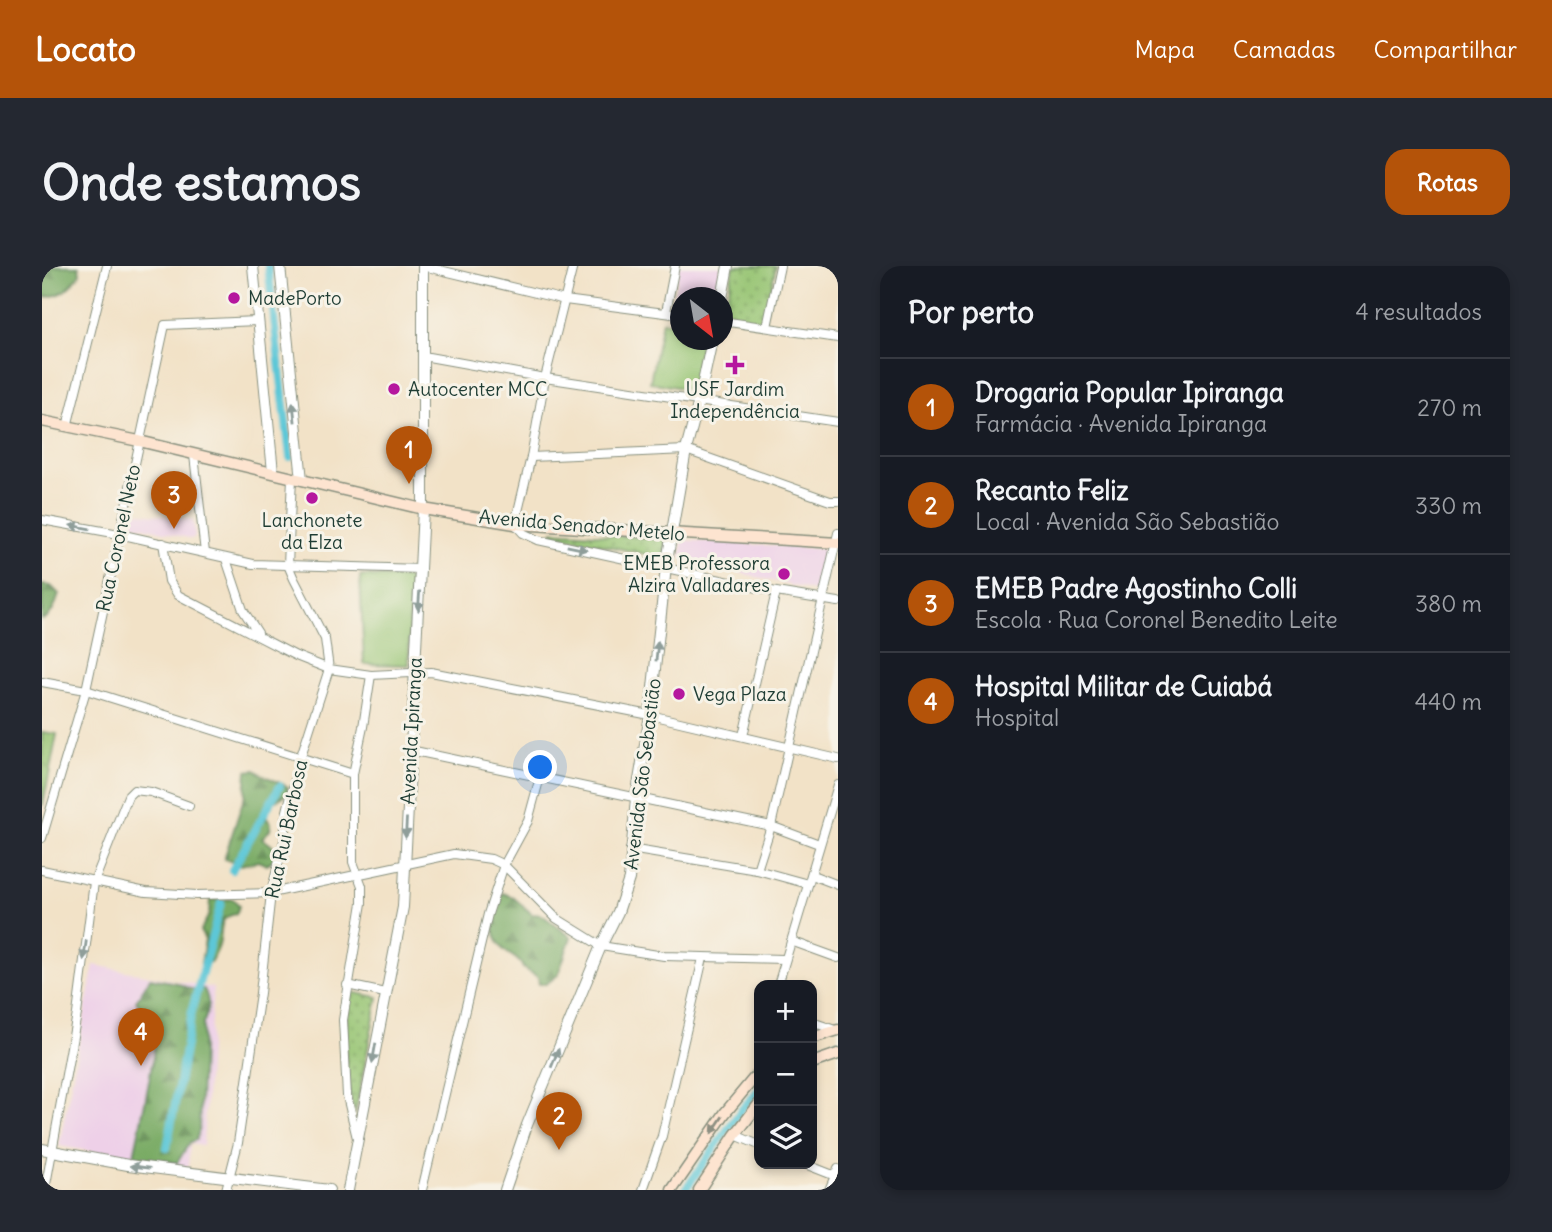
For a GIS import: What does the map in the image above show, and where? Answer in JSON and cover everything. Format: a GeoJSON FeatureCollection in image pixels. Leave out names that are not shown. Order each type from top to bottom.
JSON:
{"type":"FeatureCollection","features":[{"type":"Feature","properties":{"kind":"main road","name":"Avenida Senador Metelo"},"geometry":{"type":"LineString","coordinates":[[42,421],[139,441],[423,509],[515,524],[673,534],[837,540]]}},
{"type":"Feature","properties":{"kind":"main road"},"geometry":{"type":"LineString","coordinates":[[817,1036],[837,1030]]}},
{"type":"Feature","properties":{"kind":"main road"},"geometry":{"type":"LineString","coordinates":[[817,1061],[838,1054]]}},
{"type":"Feature","properties":{"kind":"main road"},"geometry":{"type":"LineString","coordinates":[[672,1190],[725,1113],[754,1077]]}},
{"type":"Feature","properties":{"kind":"main road"},"geometry":{"type":"LineString","coordinates":[[699,1190],[757,1106]]}},
{"type":"Feature","properties":{"kind":"street"},"geometry":{"type":"LineString","coordinates":[[66,427],[107,266]]}},
{"type":"Feature","properties":{"kind":"street"},"geometry":{"type":"LineString","coordinates":[[253,266],[273,472]]}},
{"type":"Feature","properties":{"kind":"street"},"geometry":{"type":"LineString","coordinates":[[280,266],[297,479]]}},
{"type":"Feature","properties":{"kind":"street"},"geometry":{"type":"LineString","coordinates":[[423,266],[565,300],[670,313]]}},
{"type":"Feature","properties":{"kind":"street","name":"Avenida Ipiranga"},"geometry":{"type":"LineString","coordinates":[[348,1190],[403,907],[423,509],[423,266]]}},
{"type":"Feature","properties":{"kind":"street"},"geometry":{"type":"LineString","coordinates":[[573,266],[545,377],[531,457],[515,524],[523,533],[538,540],[776,592],[838,602]]}},
{"type":"Feature","properties":{"kind":"street"},"geometry":{"type":"LineString","coordinates":[[666,312],[675,266]]}},
{"type":"Feature","properties":{"kind":"street"},"geometry":{"type":"LineString","coordinates":[[724,287],[729,266]]}},
{"type":"Feature","properties":{"kind":"street"},"geometry":{"type":"LineString","coordinates":[[767,327],[780,266]]}},
{"type":"Feature","properties":{"kind":"street","name":"Rua Coronel Neto"},"geometry":{"type":"LineString","coordinates":[[42,838],[86,690],[165,325],[257,321]]}},
{"type":"Feature","properties":{"kind":"street"},"geometry":{"type":"LineString","coordinates":[[733,322],[838,338]]}},
{"type":"Feature","properties":{"kind":"street","name":"Avenida São Sebastião"},"geometry":{"type":"LineString","coordinates":[[505,1190],[527,1125],[601,946],[618,912],[629,879],[636,798],[650,715],[666,567],[686,450],[710,350]]}},
{"type":"Feature","properties":{"kind":"street"},"geometry":{"type":"LineString","coordinates":[[423,356],[838,422]]}},
{"type":"Feature","properties":{"kind":"street"},"geometry":{"type":"LineString","coordinates":[[531,457],[686,450],[830,501],[838,501]]}},
{"type":"Feature","properties":{"kind":"street"},"geometry":{"type":"LineString","coordinates":[[194,454],[205,553]]}},
{"type":"Feature","properties":{"kind":"street","name":"Rua Rui Barbosa"},"geometry":{"type":"LineString","coordinates":[[226,1190],[237,1143],[260,993],[271,893],[285,837],[285,819],[301,756],[329,669],[325,639],[288,565],[297,479]]}},
{"type":"Feature","properties":{"kind":"street"},"geometry":{"type":"LineString","coordinates":[[42,520],[163,543],[253,564],[421,569]]}},
{"type":"Feature","properties":{"kind":"street"},"geometry":{"type":"LineString","coordinates":[[757,870],[790,748],[837,540]]}},
{"type":"Feature","properties":{"kind":"street"},"geometry":{"type":"LineString","coordinates":[[163,543],[169,582],[174,592],[296,656],[329,669],[370,675],[431,672],[650,715],[838,760]]}},
{"type":"Feature","properties":{"kind":"street"},"geometry":{"type":"LineString","coordinates":[[226,559],[243,610],[263,638]]}},
{"type":"Feature","properties":{"kind":"street"},"geometry":{"type":"LineString","coordinates":[[743,736],[776,592]]}},
{"type":"Feature","properties":{"kind":"street"},"geometry":{"type":"LineString","coordinates":[[358,1139],[349,1108],[343,1020],[362,903],[362,886],[353,862],[353,774],[370,675]]}},
{"type":"Feature","properties":{"kind":"street"},"geometry":{"type":"LineString","coordinates":[[42,682],[86,690],[353,774]]}},
{"type":"Feature","properties":{"kind":"street"},"geometry":{"type":"LineString","coordinates":[[410,750],[771,826],[819,844]]}},
{"type":"Feature","properties":{"kind":"street"},"geometry":{"type":"LineString","coordinates":[[422,1190],[488,914],[504,865],[528,821],[540,777]]}},
{"type":"Feature","properties":{"kind":"street"},"geometry":{"type":"LineString","coordinates":[[779,980],[819,844],[835,807],[838,785]]}},
{"type":"Feature","properties":{"kind":"street"},"geometry":{"type":"LineString","coordinates":[[45,1190],[47,1150],[77,1014],[94,882],[128,796],[134,790],[151,792],[189,806]]}},
{"type":"Feature","properties":{"kind":"street"},"geometry":{"type":"LineString","coordinates":[[630,849],[757,870],[808,884]]}},
{"type":"Feature","properties":{"kind":"street"},"geometry":{"type":"LineString","coordinates":[[42,870],[146,892],[197,895],[271,893],[454,854],[491,859],[504,865],[556,918],[601,946],[664,956],[784,959]]}},
{"type":"Feature","properties":{"kind":"street"},"geometry":{"type":"LineString","coordinates":[[812,875],[838,885]]}},
{"type":"Feature","properties":{"kind":"street"},"geometry":{"type":"LineString","coordinates":[[791,941],[838,958]]}},
{"type":"Feature","properties":{"kind":"street"},"geometry":{"type":"LineString","coordinates":[[643,1190],[662,1136],[703,958]]}},
{"type":"Feature","properties":{"kind":"street"},"geometry":{"type":"LineString","coordinates":[[347,985],[385,993]]}},
{"type":"Feature","properties":{"kind":"street"},"geometry":{"type":"LineString","coordinates":[[817,1024],[837,1030]]}},
{"type":"Feature","properties":{"kind":"street"},"geometry":{"type":"LineString","coordinates":[[735,1135],[754,1143]]}},
{"type":"Feature","properties":{"kind":"street"},"geometry":{"type":"LineString","coordinates":[[47,1150],[128,1165],[329,1190]]}},
{"type":"Feature","properties":{"kind":"street"},"geometry":{"type":"LineString","coordinates":[[817,1168],[837,1174],[830,1190]]}},
{"type":"Feature","properties":{"kind":"shaded area"},"geometry":{"type":"Polygon","coordinates":[[[679,266],[722,266],[717,287],[675,287],[679,266]]]}},
{"type":"Feature","properties":{"kind":"shaded area"},"geometry":{"type":"Polygon","coordinates":[[[127,511],[193,520],[195,536],[192,539],[128,523],[125,520],[127,511]]]}},
{"type":"Feature","properties":{"kind":"shaded area","name":"EMEB Professora Alzira Valladares"},"geometry":{"type":"Polygon","coordinates":[[[682,540],[823,549],[827,554],[819,590],[813,591],[681,558],[682,540]]]}},
{"type":"Feature","properties":{"kind":"shaded area"},"geometry":{"type":"Polygon","coordinates":[[[94,965],[213,988],[203,1146],[190,1144],[188,1168],[59,1146],[94,965]]]}},
{"type":"Feature","properties":{"kind":"green space"},"geometry":{"type":"Polygon","coordinates":[[[42,266],[79,266],[80,274],[64,291],[54,296],[42,297],[42,266]]]}},
{"type":"Feature","properties":{"kind":"green space"},"geometry":{"type":"Polygon","coordinates":[[[734,266],[776,266],[762,322],[733,317],[733,287],[729,287],[734,266]]]}},
{"type":"Feature","properties":{"kind":"green space"},"geometry":{"type":"Polygon","coordinates":[[[662,321],[670,322],[670,350],[700,350],[692,390],[650,382],[662,321]]]}},
{"type":"Feature","properties":{"kind":"green space"},"geometry":{"type":"Polygon","coordinates":[[[553,531],[663,539],[667,542],[664,557],[659,557],[552,534],[553,531]]]}},
{"type":"Feature","properties":{"kind":"green space"},"geometry":{"type":"Polygon","coordinates":[[[360,576],[410,578],[409,665],[364,664],[360,576]]]}},
{"type":"Feature","properties":{"kind":"green space"},"geometry":{"type":"Polygon","coordinates":[[[42,585],[51,586],[59,594],[51,613],[42,620],[42,585]]]}},
{"type":"Feature","properties":{"kind":"green space"},"geometry":{"type":"Polygon","coordinates":[[[42,732],[57,734],[43,805],[42,805],[42,732]]]}},
{"type":"Feature","properties":{"kind":"green space"},"geometry":{"type":"Polygon","coordinates":[[[255,770],[288,787],[287,794],[274,802],[266,816],[271,823],[270,830],[262,838],[274,847],[276,857],[267,865],[258,861],[241,865],[224,859],[245,795],[247,771],[255,770]]]}},
{"type":"Feature","properties":{"kind":"green space"},"geometry":{"type":"Polygon","coordinates":[[[503,893],[513,897],[532,914],[542,915],[571,937],[558,975],[546,984],[539,984],[538,977],[523,968],[498,942],[494,920],[503,893]]]}},
{"type":"Feature","properties":{"kind":"green space"},"geometry":{"type":"Polygon","coordinates":[[[233,899],[239,906],[236,914],[224,920],[219,947],[210,963],[201,963],[205,940],[200,931],[209,915],[210,900],[233,899]]]}},
{"type":"Feature","properties":{"kind":"green space"},"geometry":{"type":"Polygon","coordinates":[[[150,978],[177,983],[190,989],[204,989],[208,998],[203,1024],[199,1131],[196,1140],[190,1142],[177,1163],[134,1156],[152,1066],[155,1032],[153,1022],[136,1001],[150,978]]]}},
{"type":"Feature","properties":{"kind":"green space"},"geometry":{"type":"Polygon","coordinates":[[[350,992],[378,997],[355,1114],[346,1069],[350,992]]]}},
{"type":"Feature","properties":{"kind":"waterway"},"geometry":{"type":"LineString","coordinates":[[268,266],[290,457]]}},
{"type":"Feature","properties":{"kind":"waterway"},"geometry":{"type":"LineString","coordinates":[[232,870],[280,786]]}},
{"type":"Feature","properties":{"kind":"waterway"},"geometry":{"type":"LineString","coordinates":[[167,1148],[193,1006],[221,903]]}},
{"type":"Feature","properties":{"kind":"waterway"},"geometry":{"type":"LineString","coordinates":[[817,1049],[838,1043]]}},
{"type":"Feature","properties":{"kind":"waterway"},"geometry":{"type":"LineString","coordinates":[[685,1190],[754,1095]]}},
{"type":"Feature","properties":{"kind":"place","name":"MadePorto"},"geometry":{"type":"Point","coordinates":[234,298]}},
{"type":"Feature","properties":{"kind":"place","name":"USF Jardim Independência"},"geometry":{"type":"Point","coordinates":[735,365]}},
{"type":"Feature","properties":{"kind":"place","name":"Autocenter MCC"},"geometry":{"type":"Point","coordinates":[394,389]}},
{"type":"Feature","properties":{"kind":"place","name":"Drogaria Popular Ipiranga"},"geometry":{"type":"Point","coordinates":[409,484]}},
{"type":"Feature","properties":{"kind":"place","name":"Lanchonete da Elza"},"geometry":{"type":"Point","coordinates":[312,498]}},
{"type":"Feature","properties":{"kind":"place","name":"EMEB Padre Agostinho Colli"},"geometry":{"type":"Point","coordinates":[174,529]}},
{"type":"Feature","properties":{"kind":"place","name":"EMEB Professora Alzira Valladares"},"geometry":{"type":"Point","coordinates":[784,574]}},
{"type":"Feature","properties":{"kind":"place","name":"Vega Plaza"},"geometry":{"type":"Point","coordinates":[679,694]}},
{"type":"Feature","properties":{"kind":"place","name":"Hospital Militar de Cuiabá"},"geometry":{"type":"Point","coordinates":[141,1066]}},
{"type":"Feature","properties":{"kind":"place","name":"Recanto Feliz"},"geometry":{"type":"Point","coordinates":[559,1150]}}]}
